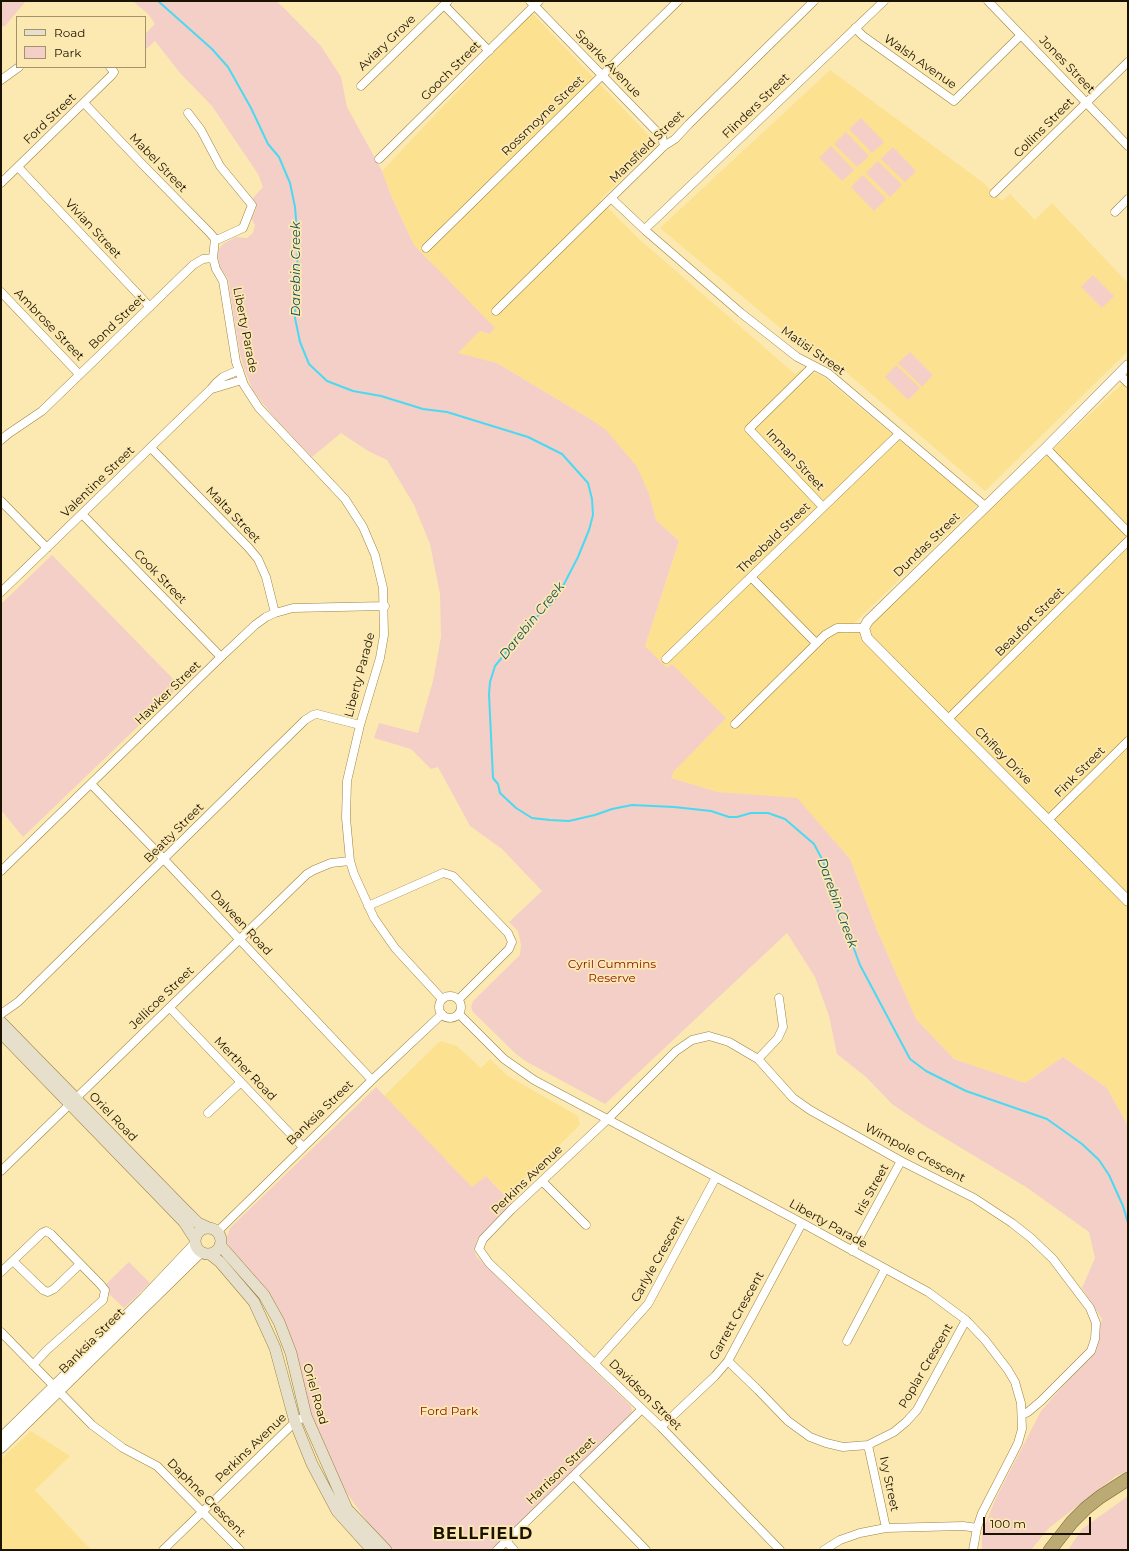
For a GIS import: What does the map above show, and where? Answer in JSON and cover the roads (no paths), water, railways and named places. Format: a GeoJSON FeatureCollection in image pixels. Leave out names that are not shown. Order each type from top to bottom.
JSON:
{"type":"FeatureCollection","features":[{"type":"Feature","properties":{"kind":"highway"},"geometry":{"type":"LineString","coordinates":[[1050,1550],[1067,1528],[1086,1508],[1128,1478]]}},
{"type":"Feature","properties":{"kind":"main road","name":"Oriel Road"},"geometry":{"type":"LineString","coordinates":[[1,1023],[184,1222],[200,1247],[220,1262],[254,1302],[275,1348],[294,1422],[312,1464],[337,1511],[372,1550]]}},
{"type":"Feature","properties":{"kind":"main road","name":"Oriel Road"},"geometry":{"type":"LineString","coordinates":[[72,1101],[198,1223],[213,1230]]}},
{"type":"Feature","properties":{"kind":"main road"},"geometry":{"type":"LineString","coordinates":[[213,1230],[220,1236],[220,1245],[218,1250],[200,1247],[200,1231],[213,1230]]}},
{"type":"Feature","properties":{"kind":"main road","name":"Oriel Road"},"geometry":{"type":"LineString","coordinates":[[220,1245],[264,1294],[279,1322],[291,1354],[306,1416],[347,1509],[386,1550]]}},
{"type":"Feature","properties":{"kind":"street","name":"Rossmoyne Street"},"geometry":{"type":"LineString","coordinates":[[426,248],[678,1]]}},
{"type":"Feature","properties":{"kind":"street","name":"Mansfield Street"},"geometry":{"type":"LineString","coordinates":[[496,311],[664,146],[675,139],[814,1]]}},
{"type":"Feature","properties":{"kind":"street","name":"Flinders Street"},"geometry":{"type":"LineString","coordinates":[[645,229],[884,1]]}},
{"type":"Feature","properties":{"kind":"street","name":"Jones Street"},"geometry":{"type":"LineString","coordinates":[[988,1],[1128,146]]}},
{"type":"Feature","properties":{"kind":"street"},"geometry":{"type":"LineString","coordinates":[[446,3],[489,51]]}},
{"type":"Feature","properties":{"kind":"street","name":"Aviary Grove"},"geometry":{"type":"LineString","coordinates":[[361,86],[446,3]]}},
{"type":"Feature","properties":{"kind":"street","name":"Sparks Avenue"},"geometry":{"type":"LineString","coordinates":[[535,3],[662,137],[664,146]]}},
{"type":"Feature","properties":{"kind":"street","name":"Gooch Street"},"geometry":{"type":"LineString","coordinates":[[379,159],[489,51],[535,3]]}},
{"type":"Feature","properties":{"kind":"street","name":"Walsh Avenue"},"geometry":{"type":"LineString","coordinates":[[856,28],[863,36],[954,101],[1021,36]]}},
{"type":"Feature","properties":{"kind":"street","name":"Collins Street"},"geometry":{"type":"LineString","coordinates":[[994,193],[1128,62]]}},
{"type":"Feature","properties":{"kind":"street"},"geometry":{"type":"LineString","coordinates":[[1,80],[18,68]]}},
{"type":"Feature","properties":{"kind":"street","name":"Ford Street"},"geometry":{"type":"LineString","coordinates":[[1,183],[112,76],[112,69]]}},
{"type":"Feature","properties":{"kind":"street","name":"Mabel Street"},"geometry":{"type":"LineString","coordinates":[[84,103],[214,239]]}},
{"type":"Feature","properties":{"kind":"street"},"geometry":{"type":"LineString","coordinates":[[188,113],[201,130],[220,166],[252,205],[243,228],[219,239],[214,239],[213,258]]}},
{"type":"Feature","properties":{"kind":"street","name":"Vivian Street"},"geometry":{"type":"LineString","coordinates":[[18,167],[150,307]]}},
{"type":"Feature","properties":{"kind":"street","name":"Matisi Street"},"geometry":{"type":"LineString","coordinates":[[611,198],[767,334],[797,357],[828,373],[985,506]]}},
{"type":"Feature","properties":{"kind":"street"},"geometry":{"type":"LineString","coordinates":[[1115,212],[1128,199]]}},
{"type":"Feature","properties":{"kind":"street","name":"Bond Street"},"geometry":{"type":"LineString","coordinates":[[1,440],[42,411],[193,265],[203,259],[213,258]]}},
{"type":"Feature","properties":{"kind":"street","name":"Liberty Parade"},"geometry":{"type":"LineString","coordinates":[[213,258],[216,269],[223,281],[242,380],[259,408],[335,487],[354,512],[363,527],[375,555],[383,588],[385,606],[384,635],[380,658],[360,725],[347,781],[347,835],[350,860],[354,874],[368,906],[395,948],[442,999]]}},
{"type":"Feature","properties":{"kind":"street","name":"Ambrose Street"},"geometry":{"type":"LineString","coordinates":[[1,292],[79,374]]}},
{"type":"Feature","properties":{"kind":"street","name":"Dundas Street"},"geometry":{"type":"LineString","coordinates":[[864,628],[868,621],[1046,448],[1128,365]]}},
{"type":"Feature","properties":{"kind":"street","name":"Inman Street"},"geometry":{"type":"LineString","coordinates":[[813,366],[749,429],[823,507]]}},
{"type":"Feature","properties":{"kind":"street","name":"Valentine Street"},"geometry":{"type":"LineString","coordinates":[[1,592],[151,448],[216,383],[223,377],[239,370]]}},
{"type":"Feature","properties":{"kind":"street"},"geometry":{"type":"LineString","coordinates":[[1119,374],[1128,383]]}},
{"type":"Feature","properties":{"kind":"street","name":"Valentine Street"},"geometry":{"type":"LineString","coordinates":[[211,389],[242,380]]}},
{"type":"Feature","properties":{"kind":"street","name":"Theobald Street"},"geometry":{"type":"LineString","coordinates":[[666,659],[899,434]]}},
{"type":"Feature","properties":{"kind":"street","name":"Malta Street"},"geometry":{"type":"LineString","coordinates":[[151,448],[258,559],[266,577],[275,613]]}},
{"type":"Feature","properties":{"kind":"street"},"geometry":{"type":"LineString","coordinates":[[1046,448],[1128,532]]}},
{"type":"Feature","properties":{"kind":"street"},"geometry":{"type":"LineString","coordinates":[[1,501],[47,548]]}},
{"type":"Feature","properties":{"kind":"street","name":"Cook Street"},"geometry":{"type":"LineString","coordinates":[[82,514],[222,657]]}},
{"type":"Feature","properties":{"kind":"street","name":"Beaufort Street"},"geometry":{"type":"LineString","coordinates":[[948,719],[1128,541]]}},
{"type":"Feature","properties":{"kind":"street"},"geometry":{"type":"LineString","coordinates":[[751,577],[816,643]]}},
{"type":"Feature","properties":{"kind":"street","name":"Hawker Street"},"geometry":{"type":"LineString","coordinates":[[1,871],[255,626],[275,613],[293,608],[385,606]]}},
{"type":"Feature","properties":{"kind":"street"},"geometry":{"type":"LineString","coordinates":[[735,724],[825,635],[837,628],[864,628]]}},
{"type":"Feature","properties":{"kind":"street","name":"Chifley Drive"},"geometry":{"type":"LineString","coordinates":[[864,628],[867,638],[1128,901]]}},
{"type":"Feature","properties":{"kind":"street","name":"Beatty Street"},"geometry":{"type":"LineString","coordinates":[[1,1023],[18,1002],[305,720],[313,715],[325,715],[360,725]]}},
{"type":"Feature","properties":{"kind":"street","name":"Fink Street"},"geometry":{"type":"LineString","coordinates":[[1048,820],[1128,741]]}},
{"type":"Feature","properties":{"kind":"street","name":"Dalveen Road"},"geometry":{"type":"LineString","coordinates":[[91,784],[164,859],[372,1080]]}},
{"type":"Feature","properties":{"kind":"street","name":"Jellicoe Street"},"geometry":{"type":"LineString","coordinates":[[1,1172],[72,1101],[307,874],[326,865],[350,860]]}},
{"type":"Feature","properties":{"kind":"street"},"geometry":{"type":"LineString","coordinates":[[368,906],[443,873],[453,876],[508,933],[512,942],[509,949],[459,999]]}},
{"type":"Feature","properties":{"kind":"street"},"geometry":{"type":"LineString","coordinates":[[449,995],[459,999],[462,1006],[459,1014],[452,1018],[445,1017],[439,1009],[442,999],[449,995]]}},
{"type":"Feature","properties":{"kind":"street"},"geometry":{"type":"LineString","coordinates":[[758,1059],[778,1038],[783,1027],[779,998]]}},
{"type":"Feature","properties":{"kind":"street","name":"Merther Road"},"geometry":{"type":"LineString","coordinates":[[170,1008],[303,1147]]}},
{"type":"Feature","properties":{"kind":"street","name":"Banksia Street"},"geometry":{"type":"LineString","coordinates":[[213,1230],[330,1122],[442,1014]]}},
{"type":"Feature","properties":{"kind":"street","name":"Liberty Parade"},"geometry":{"type":"LineString","coordinates":[[459,1014],[490,1046],[534,1080],[885,1268],[928,1292],[966,1320],[985,1340],[1008,1370],[1018,1392],[1022,1415],[1022,1429],[1018,1442],[990,1496],[976,1528],[973,1550]]}},
{"type":"Feature","properties":{"kind":"street","name":"Wimpole Crescent"},"geometry":{"type":"LineString","coordinates":[[608,1119],[676,1051],[692,1040],[709,1036],[729,1042],[758,1059],[793,1098],[810,1110],[901,1161],[974,1198],[1012,1223],[1031,1238],[1053,1259],[1090,1308],[1096,1323],[1095,1339],[1091,1351],[1041,1401],[1022,1415]]}},
{"type":"Feature","properties":{"kind":"street"},"geometry":{"type":"LineString","coordinates":[[208,1113],[241,1082]]}},
{"type":"Feature","properties":{"kind":"street","name":"Perkins Avenue"},"geometry":{"type":"LineString","coordinates":[[489,1263],[479,1249],[483,1239],[608,1119]]}},
{"type":"Feature","properties":{"kind":"street","name":"Iris Street"},"geometry":{"type":"LineString","coordinates":[[852,1251],[901,1161]]}},
{"type":"Feature","properties":{"kind":"street","name":"Carlyle Crescent"},"geometry":{"type":"LineString","coordinates":[[594,1363],[648,1304],[716,1177]]}},
{"type":"Feature","properties":{"kind":"street"},"geometry":{"type":"LineString","coordinates":[[542,1181],[586,1225]]}},
{"type":"Feature","properties":{"kind":"street","name":"Garrett Crescent"},"geometry":{"type":"LineString","coordinates":[[661,1427],[715,1376],[728,1361],[802,1223]]}},
{"type":"Feature","properties":{"kind":"street"},"geometry":{"type":"LineString","coordinates":[[1,1272],[42,1233],[46,1231],[51,1234],[105,1290],[103,1300],[33,1365]]}},
{"type":"Feature","properties":{"kind":"street","name":"Banksia Street"},"geometry":{"type":"LineString","coordinates":[[1,1448],[200,1247]]}},
{"type":"Feature","properties":{"kind":"street"},"geometry":{"type":"LineString","coordinates":[[13,1261],[43,1290],[48,1292],[54,1289],[80,1264]]}},
{"type":"Feature","properties":{"kind":"street","name":"Davidson Street"},"geometry":{"type":"LineString","coordinates":[[489,1263],[661,1427],[780,1550]]}},
{"type":"Feature","properties":{"kind":"street"},"geometry":{"type":"LineString","coordinates":[[847,1341],[885,1268]]}},
{"type":"Feature","properties":{"kind":"street","name":"Poplar Crescent"},"geometry":{"type":"LineString","coordinates":[[728,1361],[788,1422],[810,1437],[826,1443],[843,1446],[868,1445],[894,1432],[917,1410],[966,1320]]}},
{"type":"Feature","properties":{"kind":"street","name":"Daphne Crescent"},"geometry":{"type":"LineString","coordinates":[[1,1332],[57,1390],[98,1429],[123,1448],[157,1466],[240,1550]]}},
{"type":"Feature","properties":{"kind":"street","name":"Banksia Street"},"geometry":{"type":"LineString","coordinates":[[1,1438],[57,1390]]}},
{"type":"Feature","properties":{"kind":"street","name":"Harrison Street"},"geometry":{"type":"LineString","coordinates":[[497,1550],[642,1409]]}},
{"type":"Feature","properties":{"kind":"street","name":"Perkins Avenue"},"geometry":{"type":"LineString","coordinates":[[163,1550],[294,1422],[306,1416]]}},
{"type":"Feature","properties":{"kind":"street","name":"Ivy Street"},"geometry":{"type":"LineString","coordinates":[[868,1445],[886,1528]]}},
{"type":"Feature","properties":{"kind":"street"},"geometry":{"type":"LineString","coordinates":[[574,1476],[646,1550]]}},
{"type":"Feature","properties":{"kind":"street"},"geometry":{"type":"LineString","coordinates":[[824,1550],[840,1540],[860,1533],[886,1528],[963,1526],[976,1528]]}},
{"type":"Feature","properties":{"kind":"street"},"geometry":{"type":"LineString","coordinates":[[506,1541],[514,1550]]}},
{"type":"Feature","properties":{"kind":"waterway","name":"Darebin Creek"},"geometry":{"type":"LineString","coordinates":[[158,1],[212,49],[228,67],[251,108],[268,144],[279,157],[290,183],[295,207],[298,244],[295,318],[300,342],[309,364],[327,381],[353,391],[381,396],[423,409],[447,412],[528,437],[562,454],[588,483],[592,499],[593,515],[589,530],[578,557],[553,602],[529,624],[495,666],[490,682],[489,694],[493,778],[498,784],[500,793],[516,808],[532,818],[550,820],[569,821],[632,805],[711,811],[729,817],[737,817],[751,813],[768,813],[785,819],[814,844],[823,861],[839,914],[847,930],[860,965],[910,1059],[926,1071],[966,1091],[1047,1119],[1082,1144],[1099,1160],[1109,1175],[1123,1206],[1128,1223]]}},
{"type":"Feature","properties":{"kind":"district","name":"BELLFIELD"},"geometry":{"type":"Point","coordinates":[483,1534]}},
{"type":"Feature","properties":{"kind":"park label","name":"Cyril Cummins Reserve"},"geometry":{"type":"Point","coordinates":[612,971]}},
{"type":"Feature","properties":{"kind":"park label","name":"Ford Park"},"geometry":{"type":"Point","coordinates":[449,1411]}}]}
